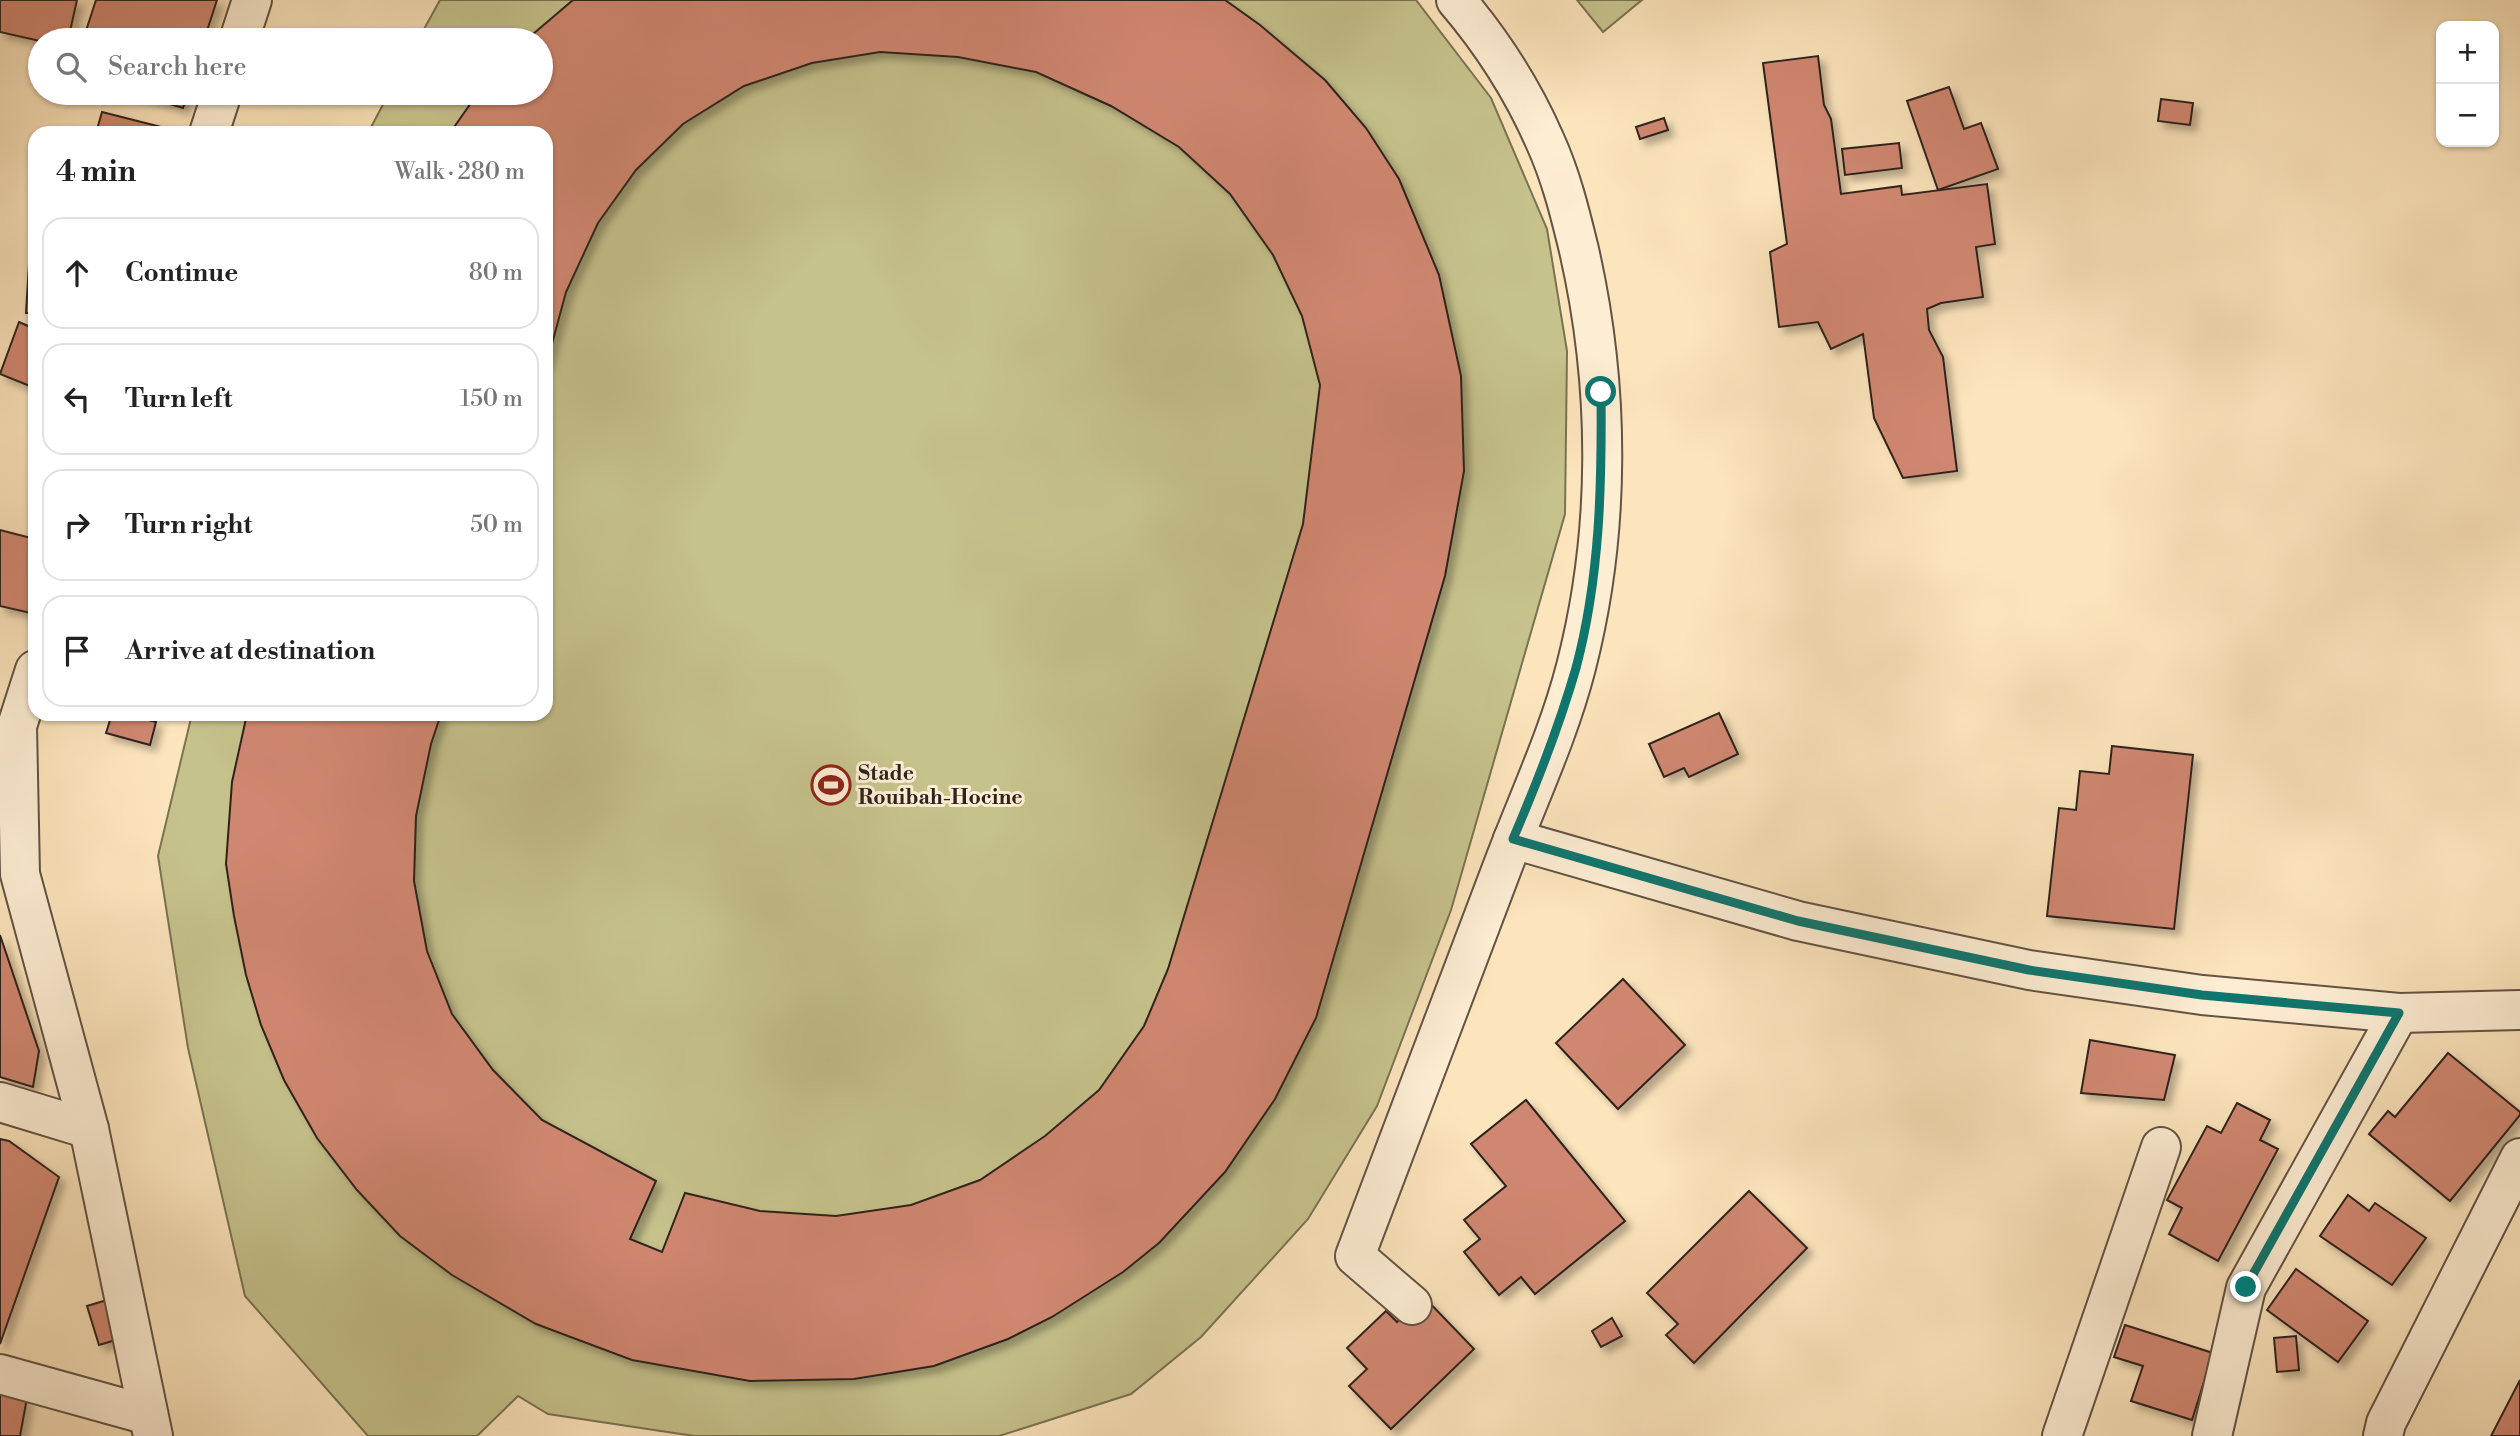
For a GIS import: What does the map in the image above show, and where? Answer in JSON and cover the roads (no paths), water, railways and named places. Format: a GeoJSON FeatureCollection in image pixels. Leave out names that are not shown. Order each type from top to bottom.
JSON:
{"type":"FeatureCollection","features":[{"type":"Feature","properties":{"kind":"street"},"geometry":{"type":"LineString","coordinates":[[243,28],[252,0]]}},
{"type":"Feature","properties":{"kind":"street"},"geometry":{"type":"LineString","coordinates":[[1412,1306],[1355,1256],[1513,839],[1549,754],[1576,666],[1594,576],[1602,484],[1601,392],[1587,287],[1570,210],[1546,142],[1512,78],[1472,18],[1456,0]]}},
{"type":"Feature","properties":{"kind":"street"},"geometry":{"type":"LineString","coordinates":[[211,126],[218,105]]}},
{"type":"Feature","properties":{"kind":"street"},"geometry":{"type":"LineString","coordinates":[[28,692],[17,726],[10,871],[89,1129],[151,1426]]}},
{"type":"Feature","properties":{"kind":"street"},"geometry":{"type":"LineString","coordinates":[[1513,839],[1798,921],[2029,970],[2202,995],[2399,1013],[2520,1010]]}},
{"type":"Feature","properties":{"kind":"street"},"geometry":{"type":"LineString","coordinates":[[2212,1436],[2246,1287],[2399,1013]]}},
{"type":"Feature","properties":{"kind":"street"},"geometry":{"type":"LineString","coordinates":[[0,1102],[89,1129]]}},
{"type":"Feature","properties":{"kind":"street"},"geometry":{"type":"LineString","coordinates":[[2062,1436],[2161,1147]]}},
{"type":"Feature","properties":{"kind":"street"},"geometry":{"type":"LineString","coordinates":[[2383,1436],[2386,1423],[2439,1314],[2520,1158]]}},
{"type":"Feature","properties":{"kind":"street"},"geometry":{"type":"LineString","coordinates":[[0,1374],[151,1426]]}},
{"type":"Feature","properties":{"kind":"place","name":"Stade Rouibah-Hocine"},"geometry":{"type":"Point","coordinates":[831,785]}}]}
